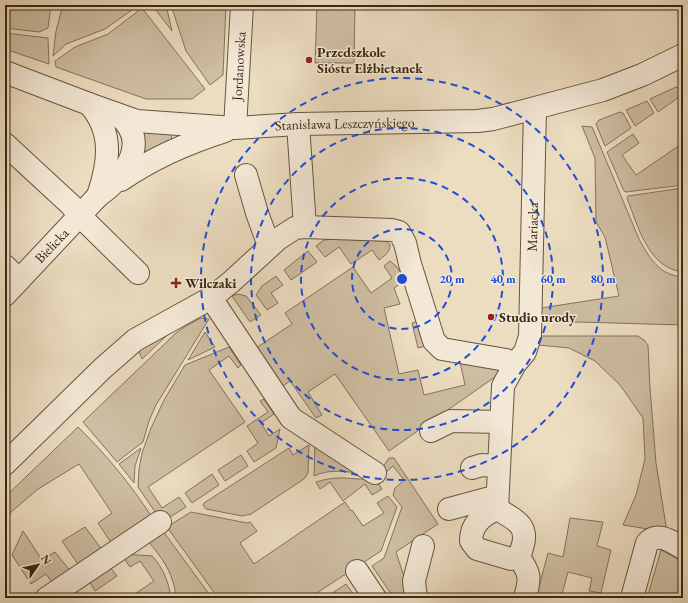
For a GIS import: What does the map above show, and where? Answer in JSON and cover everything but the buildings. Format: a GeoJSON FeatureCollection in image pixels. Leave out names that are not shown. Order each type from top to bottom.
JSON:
{"type":"FeatureCollection","features":[{"type":"Feature","properties":{"kind":"street","name":"Jordanowska"},"geometry":{"type":"LineString","coordinates":[[235,128],[242,5]]}},
{"type":"Feature","properties":{"kind":"street","name":"Stanisława Leszczyńskiego"},"geometry":{"type":"LineString","coordinates":[[5,72],[127,120],[235,128],[298,124],[478,121],[493,119],[586,95],[622,83],[683,55]]}},
{"type":"Feature","properties":{"kind":"street","name":"Bielicka"},"geometry":{"type":"LineString","coordinates":[[89,104],[96,113],[104,129],[107,152],[103,193]]}},
{"type":"Feature","properties":{"kind":"street","name":"Mariacka"},"geometry":{"type":"LineString","coordinates":[[497,503],[503,386],[529,343],[530,336],[535,109]]}},
{"type":"Feature","properties":{"kind":"street"},"geometry":{"type":"LineString","coordinates":[[107,152],[127,120]]}},
{"type":"Feature","properties":{"kind":"street","name":"Bielicka"},"geometry":{"type":"LineString","coordinates":[[10,280],[80,216],[125,171],[131,160],[133,144],[127,120]]}},
{"type":"Feature","properties":{"kind":"street"},"geometry":{"type":"LineString","coordinates":[[298,124],[305,227]]}},
{"type":"Feature","properties":{"kind":"street"},"geometry":{"type":"LineString","coordinates":[[103,193],[135,171],[179,148],[197,140],[235,128]]}},
{"type":"Feature","properties":{"kind":"street"},"geometry":{"type":"LineString","coordinates":[[5,144],[71,205],[80,216],[138,273]]}},
{"type":"Feature","properties":{"kind":"street"},"geometry":{"type":"LineString","coordinates":[[246,175],[257,213],[269,246]]}},
{"type":"Feature","properties":{"kind":"street"},"geometry":{"type":"LineString","coordinates":[[5,464],[130,344],[141,336],[211,298],[231,282],[269,246],[286,233],[296,228],[392,230],[398,232],[405,243],[434,341],[437,345],[442,349],[506,360],[515,364]]}},
{"type":"Feature","properties":{"kind":"street"},"geometry":{"type":"LineString","coordinates":[[211,298],[291,418],[375,473]]}},
{"type":"Feature","properties":{"kind":"street"},"geometry":{"type":"LineString","coordinates":[[430,431],[451,421],[501,422]]}},
{"type":"Feature","properties":{"kind":"street"},"geometry":{"type":"LineString","coordinates":[[472,468],[482,465],[499,466]]}},
{"type":"Feature","properties":{"kind":"street"},"geometry":{"type":"LineString","coordinates":[[449,509],[497,503],[522,527],[524,539],[521,552],[518,556],[512,558],[477,549],[471,541],[472,533],[478,521],[497,503]]}},
{"type":"Feature","properties":{"kind":"street"},"geometry":{"type":"LineString","coordinates":[[47,598],[160,522]]}},
{"type":"Feature","properties":{"kind":"street"},"geometry":{"type":"LineString","coordinates":[[632,598],[647,543],[655,538],[674,543]]}},
{"type":"Feature","properties":{"kind":"street"},"geometry":{"type":"LineString","coordinates":[[416,598],[414,581],[423,546]]}},
{"type":"Feature","properties":{"kind":"street"},"geometry":{"type":"LineString","coordinates":[[518,556],[526,568],[529,577],[525,598]]}},
{"type":"Feature","properties":{"kind":"street"},"geometry":{"type":"LineString","coordinates":[[357,571],[375,598]]}},
{"type":"Feature","properties":{"kind":"shaded area"},"geometry":{"type":"Polygon","coordinates":[[[5,5],[51,5],[48,28],[39,32],[5,28],[5,5]]]}},
{"type":"Feature","properties":{"kind":"shaded area"},"geometry":{"type":"Polygon","coordinates":[[[63,5],[139,5],[105,29],[66,44],[53,56],[56,31],[63,5]]]}},
{"type":"Feature","properties":{"kind":"shaded area"},"geometry":{"type":"Polygon","coordinates":[[[152,5],[166,5],[172,31],[152,5]]]}},
{"type":"Feature","properties":{"kind":"shaded area"},"geometry":{"type":"Polygon","coordinates":[[[171,5],[226,5],[223,75],[210,85],[186,51],[171,5]]]}},
{"type":"Feature","properties":{"kind":"shaded area"},"geometry":{"type":"Polygon","coordinates":[[[317,5],[355,5],[354,63],[315,63],[317,5]]]}},
{"type":"Feature","properties":{"kind":"shaded area"},"geometry":{"type":"Polygon","coordinates":[[[142,8],[205,89],[192,99],[146,99],[56,67],[55,61],[75,47],[108,34],[142,8]]]}},
{"type":"Feature","properties":{"kind":"shaded area"},"geometry":{"type":"Polygon","coordinates":[[[5,33],[48,38],[49,64],[5,49],[5,33]]]}},
{"type":"Feature","properties":{"kind":"shaded area"},"geometry":{"type":"Polygon","coordinates":[[[676,87],[682,95],[658,112],[650,99],[676,87]]]}},
{"type":"Feature","properties":{"kind":"shaded area"},"geometry":{"type":"Polygon","coordinates":[[[647,101],[654,113],[635,126],[626,110],[647,101]]]}},
{"type":"Feature","properties":{"kind":"shaded area"},"geometry":{"type":"Polygon","coordinates":[[[620,112],[623,113],[631,128],[605,146],[596,124],[599,120],[620,112]]]}},
{"type":"Feature","properties":{"kind":"shaded area"},"geometry":{"type":"Polygon","coordinates":[[[582,126],[592,127],[639,239],[651,259],[656,265],[668,273],[683,277],[683,325],[542,321],[541,308],[619,296],[605,237],[596,222],[595,158],[582,126]]]}},
{"type":"Feature","properties":{"kind":"shaded area"},"geometry":{"type":"Polygon","coordinates":[[[143,131],[171,132],[172,143],[138,159],[143,131]]]}},
{"type":"Feature","properties":{"kind":"shaded area"},"geometry":{"type":"Polygon","coordinates":[[[633,134],[639,143],[622,155],[636,175],[683,143],[683,185],[624,191],[607,152],[633,134]]]}},
{"type":"Feature","properties":{"kind":"shaded area"},"geometry":{"type":"Polygon","coordinates":[[[683,188],[683,272],[671,269],[661,263],[653,254],[640,233],[627,198],[628,196],[683,188]]]}},
{"type":"Feature","properties":{"kind":"shaded area"},"geometry":{"type":"Polygon","coordinates":[[[324,240],[387,241],[390,248],[387,254],[379,260],[372,250],[351,264],[339,247],[325,257],[316,246],[324,240]]]}},
{"type":"Feature","properties":{"kind":"shaded area"},"geometry":{"type":"Polygon","coordinates":[[[308,251],[317,262],[291,280],[284,270],[308,251]]]}},
{"type":"Feature","properties":{"kind":"shaded area"},"geometry":{"type":"Polygon","coordinates":[[[390,261],[396,266],[406,280],[394,288],[400,304],[384,308],[399,374],[418,370],[424,395],[465,385],[460,362],[505,370],[389,451],[335,374],[308,392],[322,415],[316,418],[290,381],[280,388],[253,350],[292,324],[285,313],[353,267],[371,293],[392,278],[384,266],[390,261]]]}},
{"type":"Feature","properties":{"kind":"shaded area"},"geometry":{"type":"Polygon","coordinates":[[[276,276],[283,285],[271,293],[278,303],[267,310],[256,295],[262,286],[276,276]]]}},
{"type":"Feature","properties":{"kind":"shaded area"},"geometry":{"type":"Polygon","coordinates":[[[238,294],[246,296],[261,315],[250,322],[232,296],[238,294]]]}},
{"type":"Feature","properties":{"kind":"shaded area"},"geometry":{"type":"Polygon","coordinates":[[[201,318],[209,319],[156,405],[149,421],[143,442],[117,462],[83,422],[176,333],[201,318]]]}},
{"type":"Feature","properties":{"kind":"shaded area"},"geometry":{"type":"Polygon","coordinates":[[[419,321],[426,346],[418,348],[412,323],[419,321]]]}},
{"type":"Feature","properties":{"kind":"shaded area"},"geometry":{"type":"Polygon","coordinates":[[[179,324],[142,359],[139,351],[140,345],[179,324]]]}},
{"type":"Feature","properties":{"kind":"shaded area"},"geometry":{"type":"Polygon","coordinates":[[[205,332],[215,347],[188,360],[205,332]]]}},
{"type":"Feature","properties":{"kind":"shaded area"},"geometry":{"type":"Polygon","coordinates":[[[540,336],[638,336],[648,345],[656,463],[667,532],[623,525],[636,495],[645,459],[643,418],[620,385],[595,361],[569,348],[539,345],[540,336]]]}},
{"type":"Feature","properties":{"kind":"shaded area"},"geometry":{"type":"Polygon","coordinates":[[[229,347],[241,365],[238,368],[229,356],[209,370],[245,422],[148,487],[162,508],[179,497],[186,507],[162,522],[138,487],[142,453],[151,428],[164,400],[185,365],[229,347]]]}},
{"type":"Feature","properties":{"kind":"shaded area"},"geometry":{"type":"Polygon","coordinates":[[[264,399],[274,414],[261,423],[269,436],[280,429],[276,448],[254,462],[247,451],[258,443],[247,426],[268,412],[260,401],[264,399]]]}},
{"type":"Feature","properties":{"kind":"shaded area"},"geometry":{"type":"Polygon","coordinates":[[[78,427],[118,470],[152,517],[112,544],[98,523],[112,513],[79,464],[38,489],[10,513],[5,537],[5,497],[78,427]]]}},
{"type":"Feature","properties":{"kind":"shaded area"},"geometry":{"type":"Polygon","coordinates":[[[315,442],[365,474],[333,471],[314,476],[315,442]]]}},
{"type":"Feature","properties":{"kind":"shaded area"},"geometry":{"type":"Polygon","coordinates":[[[309,445],[308,473],[304,479],[251,514],[242,516],[206,509],[203,505],[289,448],[293,455],[309,445]]]}},
{"type":"Feature","properties":{"kind":"shaded area"},"geometry":{"type":"Polygon","coordinates":[[[141,448],[135,466],[134,483],[119,464],[141,448]]]}},
{"type":"Feature","properties":{"kind":"shaded area"},"geometry":{"type":"Polygon","coordinates":[[[241,455],[248,466],[225,481],[218,470],[241,455]]]}},
{"type":"Feature","properties":{"kind":"shaded area"},"geometry":{"type":"Polygon","coordinates":[[[389,458],[394,458],[438,524],[396,552],[411,598],[388,598],[392,595],[372,566],[384,558],[402,507],[393,495],[395,488],[404,480],[393,466],[383,475],[380,471],[389,458]]]}},
{"type":"Feature","properties":{"kind":"shaded area"},"geometry":{"type":"Polygon","coordinates":[[[212,474],[219,485],[192,503],[185,493],[212,474]]]}},
{"type":"Feature","properties":{"kind":"shaded area"},"geometry":{"type":"Polygon","coordinates":[[[373,476],[382,489],[372,495],[365,484],[343,501],[330,482],[320,489],[316,482],[332,478],[365,479],[373,476]]]}},
{"type":"Feature","properties":{"kind":"shaded area"},"geometry":{"type":"Polygon","coordinates":[[[388,496],[397,507],[381,551],[309,598],[218,598],[167,527],[191,512],[247,523],[250,522],[257,531],[240,543],[254,564],[345,502],[363,526],[384,513],[377,503],[388,496]]]}},
{"type":"Feature","properties":{"kind":"shaded area"},"geometry":{"type":"Polygon","coordinates":[[[570,518],[603,522],[597,546],[611,550],[601,593],[589,591],[592,578],[568,572],[561,598],[536,598],[548,553],[563,557],[570,518]]]}},
{"type":"Feature","properties":{"kind":"shaded area"},"geometry":{"type":"Polygon","coordinates":[[[85,527],[103,551],[80,567],[62,541],[85,527]]]}},
{"type":"Feature","properties":{"kind":"shaded area"},"geometry":{"type":"Polygon","coordinates":[[[160,527],[212,598],[176,598],[174,584],[165,564],[144,537],[160,527]]]}},
{"type":"Feature","properties":{"kind":"shaded area"},"geometry":{"type":"Polygon","coordinates":[[[23,531],[42,560],[55,552],[71,572],[53,584],[46,574],[31,584],[12,555],[23,531]]]}},
{"type":"Feature","properties":{"kind":"shaded area"},"geometry":{"type":"Polygon","coordinates":[[[667,532],[683,534],[683,541],[667,532]]]}},
{"type":"Feature","properties":{"kind":"shaded area"},"geometry":{"type":"Polygon","coordinates":[[[661,550],[683,562],[683,598],[647,598],[661,550]]]}},
{"type":"Feature","properties":{"kind":"shaded area"},"geometry":{"type":"Polygon","coordinates":[[[122,555],[152,556],[165,576],[171,598],[129,598],[154,581],[140,561],[130,567],[122,555]]]}},
{"type":"Feature","properties":{"kind":"shaded area"},"geometry":{"type":"Polygon","coordinates":[[[109,566],[117,576],[95,591],[89,581],[109,566]]]}},
{"type":"Feature","properties":{"kind":"shaded area"},"geometry":{"type":"Polygon","coordinates":[[[346,584],[356,598],[325,598],[346,584]]]}},
{"type":"Feature","properties":{"kind":"place","name":"Przedszkole Sióstr Elżbietanek"},"geometry":{"type":"Point","coordinates":[309,60]}},
{"type":"Feature","properties":{"kind":"place","name":"Wilczaki"},"geometry":{"type":"Point","coordinates":[176,283]}},
{"type":"Feature","properties":{"kind":"place","name":"Studio urody"},"geometry":{"type":"Point","coordinates":[491,317]}}]}
